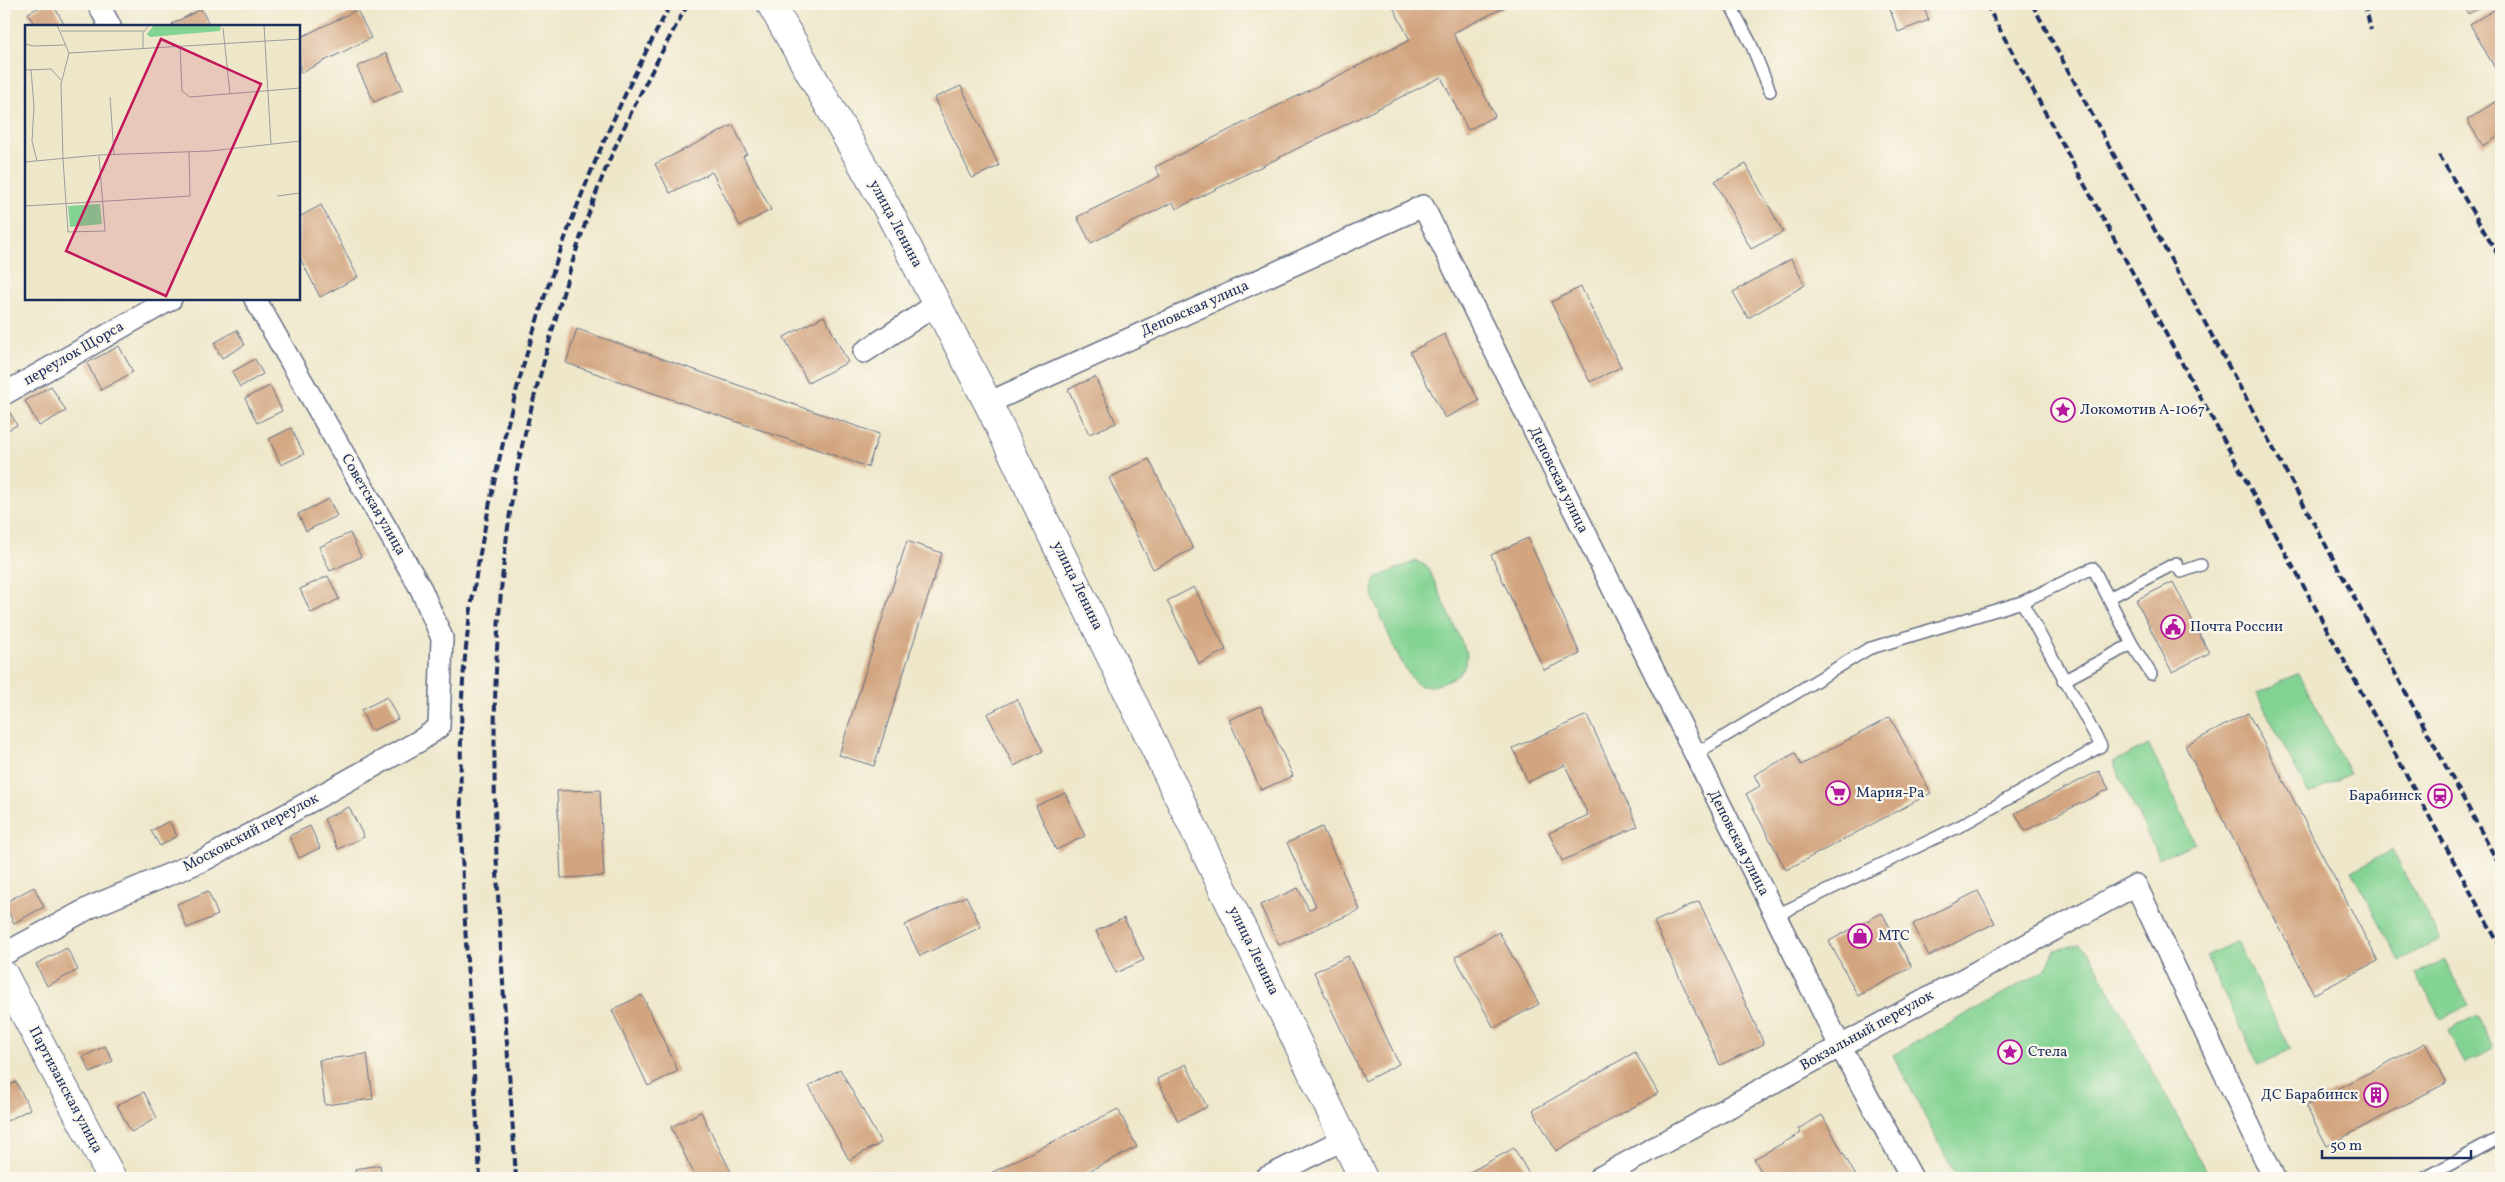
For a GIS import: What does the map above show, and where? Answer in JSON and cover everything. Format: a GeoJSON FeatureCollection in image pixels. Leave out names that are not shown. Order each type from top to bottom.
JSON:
{"type":"FeatureCollection","features":[{"type":"Feature","properties":{"kind":"main road","name":"улица Ленина"},"geometry":{"type":"LineString","coordinates":[[771,4],[886,206],[988,403],[1363,1178]]}},
{"type":"Feature","properties":{"kind":"main road","name":"Партизанская улица"},"geometry":{"type":"LineString","coordinates":[[4,975],[112,1178]]}},
{"type":"Feature","properties":{"kind":"street"},"geometry":{"type":"LineString","coordinates":[[98,4],[109,25]]}},
{"type":"Feature","properties":{"kind":"street","name":"Деповская улица"},"geometry":{"type":"LineString","coordinates":[[988,403],[1423,206],[1840,1046],[1912,1178]]}},
{"type":"Feature","properties":{"kind":"street","name":"переулок Щорса"},"geometry":{"type":"LineString","coordinates":[[4,394],[169,300]]}},
{"type":"Feature","properties":{"kind":"street","name":"Советская улица"},"geometry":{"type":"LineString","coordinates":[[256,300],[421,589],[442,638],[439,727]]}},
{"type":"Feature","properties":{"kind":"street"},"geometry":{"type":"LineString","coordinates":[[864,352],[937,304]]}},
{"type":"Feature","properties":{"kind":"street","name":"Московский переулок"},"geometry":{"type":"LineString","coordinates":[[4,954],[91,907],[206,860],[421,740],[439,727]]}},
{"type":"Feature","properties":{"kind":"street","name":"Вокзальный переулок"},"geometry":{"type":"LineString","coordinates":[[1599,1178],[2136,885],[2274,1178]]}},
{"type":"Feature","properties":{"kind":"street"},"geometry":{"type":"LineString","coordinates":[[1266,1178],[1344,1139]]}},
{"type":"Feature","properties":{"kind":"lane"},"geometry":{"type":"LineString","coordinates":[[1730,4],[1751,44],[1770,91]]}},
{"type":"Feature","properties":{"kind":"lane"},"geometry":{"type":"LineString","coordinates":[[2108,598],[2176,562],[2181,572],[2201,565]]}},
{"type":"Feature","properties":{"kind":"lane"},"geometry":{"type":"LineString","coordinates":[[1694,755],[1868,649],[2022,602],[2093,568],[2132,644],[2151,674]]}},
{"type":"Feature","properties":{"kind":"lane"},"geometry":{"type":"LineString","coordinates":[[1775,916],[1960,826],[2101,746],[2063,681],[2022,602]]}},
{"type":"Feature","properties":{"kind":"lane"},"geometry":{"type":"LineString","coordinates":[[2063,681],[2132,644]]}},
{"type":"Feature","properties":{"kind":"lane"},"geometry":{"type":"LineString","coordinates":[[2426,1178],[2501,1137]]}},
{"type":"Feature","properties":{"kind":"green space"},"geometry":{"type":"Polygon","coordinates":[[[1416,561],[1428,567],[1467,654],[1464,667],[1459,673],[1448,680],[1430,686],[1419,685],[1407,671],[1393,645],[1373,597],[1373,584],[1376,578],[1416,561]]]}},
{"type":"Feature","properties":{"kind":"green space"},"geometry":{"type":"Polygon","coordinates":[[[2299,673],[2350,774],[2309,795],[2257,694],[2299,673]]]}},
{"type":"Feature","properties":{"kind":"green space"},"geometry":{"type":"Polygon","coordinates":[[[2149,745],[2195,843],[2159,859],[2113,762],[2149,745]]]}},
{"type":"Feature","properties":{"kind":"green space"},"geometry":{"type":"Polygon","coordinates":[[[2392,850],[2440,939],[2400,961],[2352,871],[2392,850]]]}},
{"type":"Feature","properties":{"kind":"green space"},"geometry":{"type":"Polygon","coordinates":[[[2237,941],[2290,1050],[2259,1065],[2206,956],[2237,941]]]}},
{"type":"Feature","properties":{"kind":"green space"},"geometry":{"type":"Polygon","coordinates":[[[2080,944],[2090,954],[2210,1178],[1957,1178],[1893,1055],[2045,970],[2055,950],[2080,944]]]}},
{"type":"Feature","properties":{"kind":"green space"},"geometry":{"type":"Polygon","coordinates":[[[2444,959],[2469,1005],[2441,1019],[2416,974],[2444,959]]]}},
{"type":"Feature","properties":{"kind":"green space"},"geometry":{"type":"Polygon","coordinates":[[[2477,1015],[2493,1048],[2465,1064],[2448,1031],[2477,1015]]]}},
{"type":"Feature","properties":{"kind":"building"},"geometry":{"type":"Polygon","coordinates":[[[46,4],[53,4],[64,25],[34,25],[28,13],[46,4]]]}},
{"type":"Feature","properties":{"kind":"building"},"geometry":{"type":"Polygon","coordinates":[[[1401,4],[1429,4],[1430,6],[1435,4],[1511,4],[1453,33],[1495,116],[1468,130],[1441,77],[1176,209],[1173,202],[1091,243],[1077,217],[1160,176],[1155,167],[1410,40],[1393,7],[1401,4]]]}},
{"type":"Feature","properties":{"kind":"building"},"geometry":{"type":"Polygon","coordinates":[[[1888,4],[1922,4],[1929,20],[1898,32],[1888,4]]]}},
{"type":"Feature","properties":{"kind":"building"},"geometry":{"type":"Polygon","coordinates":[[[2463,4],[2488,4],[2468,14],[2463,4]]]}},
{"type":"Feature","properties":{"kind":"building"},"geometry":{"type":"Polygon","coordinates":[[[201,9],[209,25],[172,25],[201,9]]]}},
{"type":"Feature","properties":{"kind":"building"},"geometry":{"type":"Polygon","coordinates":[[[2496,9],[2501,18],[2501,79],[2470,24],[2496,9]]]}},
{"type":"Feature","properties":{"kind":"building"},"geometry":{"type":"Polygon","coordinates":[[[357,10],[371,38],[300,73],[300,38],[357,10]]]}},
{"type":"Feature","properties":{"kind":"building"},"geometry":{"type":"Polygon","coordinates":[[[386,53],[403,89],[374,102],[357,67],[386,53]]]}},
{"type":"Feature","properties":{"kind":"building"},"geometry":{"type":"Polygon","coordinates":[[[961,86],[999,166],[972,178],[934,98],[961,86]]]}},
{"type":"Feature","properties":{"kind":"building"},"geometry":{"type":"Polygon","coordinates":[[[2501,98],[2501,135],[2483,146],[2467,120],[2501,98]]]}},
{"type":"Feature","properties":{"kind":"building"},"geometry":{"type":"Polygon","coordinates":[[[733,125],[747,154],[743,156],[771,210],[740,226],[712,172],[670,193],[655,164],[733,125]]]}},
{"type":"Feature","properties":{"kind":"building"},"geometry":{"type":"Polygon","coordinates":[[[1746,164],[1783,232],[1751,249],[1715,181],[1746,164]]]}},
{"type":"Feature","properties":{"kind":"building"},"geometry":{"type":"Polygon","coordinates":[[[321,205],[358,277],[320,297],[300,258],[300,216],[321,205]]]}},
{"type":"Feature","properties":{"kind":"building"},"geometry":{"type":"Polygon","coordinates":[[[1791,259],[1805,285],[1748,318],[1733,292],[1791,259]]]}},
{"type":"Feature","properties":{"kind":"building"},"geometry":{"type":"Polygon","coordinates":[[[1581,287],[1621,367],[1590,382],[1551,302],[1581,287]]]}},
{"type":"Feature","properties":{"kind":"building"},"geometry":{"type":"Polygon","coordinates":[[[824,316],[848,362],[808,383],[784,337],[824,316]]]}},
{"type":"Feature","properties":{"kind":"building"},"geometry":{"type":"Polygon","coordinates":[[[577,329],[879,434],[868,467],[566,363],[577,329]]]}},
{"type":"Feature","properties":{"kind":"building"},"geometry":{"type":"Polygon","coordinates":[[[237,330],[245,345],[222,358],[214,343],[237,330]]]}},
{"type":"Feature","properties":{"kind":"building"},"geometry":{"type":"Polygon","coordinates":[[[1444,334],[1479,401],[1445,418],[1410,352],[1444,334]]]}},
{"type":"Feature","properties":{"kind":"building"},"geometry":{"type":"Polygon","coordinates":[[[119,346],[133,372],[101,390],[87,363],[119,346]]]}},
{"type":"Feature","properties":{"kind":"building"},"geometry":{"type":"Polygon","coordinates":[[[255,359],[263,374],[240,387],[232,372],[255,359]]]}},
{"type":"Feature","properties":{"kind":"building"},"geometry":{"type":"Polygon","coordinates":[[[1095,377],[1116,423],[1089,434],[1068,389],[1095,377]]]}},
{"type":"Feature","properties":{"kind":"building"},"geometry":{"type":"Polygon","coordinates":[[[51,386],[66,411],[39,426],[25,401],[51,386]]]}},
{"type":"Feature","properties":{"kind":"building"},"geometry":{"type":"Polygon","coordinates":[[[270,386],[282,411],[257,423],[245,398],[270,386]]]}},
{"type":"Feature","properties":{"kind":"building"},"geometry":{"type":"Polygon","coordinates":[[[8,409],[17,425],[4,432],[4,411],[8,409]]]}},
{"type":"Feature","properties":{"kind":"building"},"geometry":{"type":"Polygon","coordinates":[[[291,428],[304,454],[281,465],[269,439],[291,428]]]}},
{"type":"Feature","properties":{"kind":"building"},"geometry":{"type":"Polygon","coordinates":[[[1149,459],[1193,549],[1153,569],[1109,478],[1149,459]]]}},
{"type":"Feature","properties":{"kind":"building"},"geometry":{"type":"Polygon","coordinates":[[[329,499],[337,516],[306,531],[298,514],[329,499]]]}},
{"type":"Feature","properties":{"kind":"building"},"geometry":{"type":"Polygon","coordinates":[[[350,533],[361,557],[330,571],[319,547],[350,533]]]}},
{"type":"Feature","properties":{"kind":"building"},"geometry":{"type":"Polygon","coordinates":[[[1528,538],[1580,654],[1544,670],[1491,555],[1528,538]]]}},
{"type":"Feature","properties":{"kind":"building"},"geometry":{"type":"Polygon","coordinates":[[[907,541],[942,553],[874,766],[839,755],[907,541]]]}},
{"type":"Feature","properties":{"kind":"building"},"geometry":{"type":"Polygon","coordinates":[[[328,576],[339,599],[311,613],[300,589],[328,576]]]}},
{"type":"Feature","properties":{"kind":"building","name":"Почта России"},"geometry":{"type":"Polygon","coordinates":[[[2173,582],[2209,653],[2172,672],[2136,600],[2173,582]]]}},
{"type":"Feature","properties":{"kind":"building"},"geometry":{"type":"Polygon","coordinates":[[[1194,587],[1226,650],[1199,664],[1167,601],[1194,587]]]}},
{"type":"Feature","properties":{"kind":"building"},"geometry":{"type":"Polygon","coordinates":[[[387,697],[398,719],[371,731],[361,710],[387,697]]]}},
{"type":"Feature","properties":{"kind":"building"},"geometry":{"type":"Polygon","coordinates":[[[1017,699],[1043,751],[1014,766],[987,714],[1017,699]]]}},
{"type":"Feature","properties":{"kind":"building"},"geometry":{"type":"Polygon","coordinates":[[[1261,706],[1293,776],[1261,790],[1229,720],[1261,706]]]}},
{"type":"Feature","properties":{"kind":"building"},"geometry":{"type":"Polygon","coordinates":[[[2248,713],[2378,961],[2314,994],[2185,746],[2248,713]]]}},
{"type":"Feature","properties":{"kind":"building"},"geometry":{"type":"Polygon","coordinates":[[[1587,715],[1638,826],[1562,861],[1549,833],[1588,815],[1565,765],[1528,782],[1513,748],[1587,715]]]}},
{"type":"Feature","properties":{"kind":"building","name":"Мария-Ра"},"geometry":{"type":"Polygon","coordinates":[[[1890,717],[1931,793],[1786,870],[1746,794],[1760,786],[1754,775],[1795,753],[1801,765],[1890,717]]]}},
{"type":"Feature","properties":{"kind":"building"},"geometry":{"type":"Polygon","coordinates":[[[2099,771],[2109,789],[2025,831],[2015,813],[2099,771]]]}},
{"type":"Feature","properties":{"kind":"building"},"geometry":{"type":"Polygon","coordinates":[[[600,790],[604,876],[561,878],[557,791],[600,790]]]}},
{"type":"Feature","properties":{"kind":"building"},"geometry":{"type":"Polygon","coordinates":[[[1065,793],[1085,836],[1056,850],[1036,806],[1065,793]]]}},
{"type":"Feature","properties":{"kind":"building"},"geometry":{"type":"Polygon","coordinates":[[[349,807],[364,837],[338,849],[324,819],[349,807]]]}},
{"type":"Feature","properties":{"kind":"building"},"geometry":{"type":"Polygon","coordinates":[[[169,821],[177,836],[160,846],[151,831],[169,821]]]}},
{"type":"Feature","properties":{"kind":"building"},"geometry":{"type":"Polygon","coordinates":[[[310,826],[320,848],[299,858],[289,836],[310,826]]]}},
{"type":"Feature","properties":{"kind":"building"},"geometry":{"type":"Polygon","coordinates":[[[1322,827],[1360,910],[1279,945],[1260,905],[1298,888],[1309,910],[1316,906],[1287,843],[1322,827]]]}},
{"type":"Feature","properties":{"kind":"building"},"geometry":{"type":"Polygon","coordinates":[[[34,887],[44,907],[14,923],[4,903],[34,887]]]}},
{"type":"Feature","properties":{"kind":"building"},"geometry":{"type":"Polygon","coordinates":[[[208,891],[218,915],[187,928],[177,904],[208,891]]]}},
{"type":"Feature","properties":{"kind":"building"},"geometry":{"type":"Polygon","coordinates":[[[1978,891],[1995,923],[1929,956],[1913,924],[1978,891]]]}},
{"type":"Feature","properties":{"kind":"building"},"geometry":{"type":"Polygon","coordinates":[[[966,896],[981,927],[920,956],[905,925],[966,896]]]}},
{"type":"Feature","properties":{"kind":"building"},"geometry":{"type":"Polygon","coordinates":[[[1699,901],[1764,1044],[1720,1065],[1654,922],[1699,901]]]}},
{"type":"Feature","properties":{"kind":"building"},"geometry":{"type":"Polygon","coordinates":[[[1882,913],[1912,967],[1858,996],[1829,941],[1882,913]]]}},
{"type":"Feature","properties":{"kind":"building"},"geometry":{"type":"Polygon","coordinates":[[[1124,918],[1144,960],[1116,973],[1096,931],[1124,918]]]}},
{"type":"Feature","properties":{"kind":"building"},"geometry":{"type":"Polygon","coordinates":[[[1499,932],[1539,1004],[1494,1028],[1455,957],[1499,932]]]}},
{"type":"Feature","properties":{"kind":"building"},"geometry":{"type":"Polygon","coordinates":[[[67,948],[78,970],[47,986],[36,964],[67,948]]]}},
{"type":"Feature","properties":{"kind":"building"},"geometry":{"type":"Polygon","coordinates":[[[1348,956],[1399,1064],[1365,1081],[1314,972],[1348,956]]]}},
{"type":"Feature","properties":{"kind":"building"},"geometry":{"type":"Polygon","coordinates":[[[642,995],[678,1071],[648,1086],[612,1010],[642,995]]]}},
{"type":"Feature","properties":{"kind":"building","name":"ДС Барабинск"},"geometry":{"type":"Polygon","coordinates":[[[2425,1043],[2446,1083],[2327,1146],[2306,1106],[2425,1043]]]}},
{"type":"Feature","properties":{"kind":"building"},"geometry":{"type":"Polygon","coordinates":[[[105,1046],[113,1061],[91,1073],[83,1057],[105,1046]]]}},
{"type":"Feature","properties":{"kind":"building"},"geometry":{"type":"Polygon","coordinates":[[[1635,1052],[1658,1093],[1556,1151],[1533,1110],[1635,1052]]]}},
{"type":"Feature","properties":{"kind":"building"},"geometry":{"type":"Polygon","coordinates":[[[367,1054],[373,1099],[325,1105],[319,1060],[367,1054]]]}},
{"type":"Feature","properties":{"kind":"building"},"geometry":{"type":"Polygon","coordinates":[[[1186,1064],[1207,1107],[1178,1121],[1157,1079],[1186,1064]]]}},
{"type":"Feature","properties":{"kind":"building"},"geometry":{"type":"Polygon","coordinates":[[[840,1069],[881,1143],[849,1160],[809,1086],[840,1069]]]}},
{"type":"Feature","properties":{"kind":"building"},"geometry":{"type":"Polygon","coordinates":[[[16,1082],[30,1109],[7,1121],[4,1115],[4,1088],[16,1082]]]}},
{"type":"Feature","properties":{"kind":"building"},"geometry":{"type":"Polygon","coordinates":[[[144,1092],[157,1118],[131,1132],[117,1105],[144,1092]]]}},
{"type":"Feature","properties":{"kind":"building"},"geometry":{"type":"Polygon","coordinates":[[[1118,1109],[1137,1147],[1075,1178],[981,1178],[1118,1109]]]}},
{"type":"Feature","properties":{"kind":"building"},"geometry":{"type":"Polygon","coordinates":[[[701,1112],[734,1178],[696,1178],[671,1127],[701,1112]]]}},
{"type":"Feature","properties":{"kind":"building"},"geometry":{"type":"Polygon","coordinates":[[[1822,1115],[1857,1178],[1765,1178],[1754,1159],[1801,1133],[1798,1129],[1822,1115]]]}},
{"type":"Feature","properties":{"kind":"building"},"geometry":{"type":"Polygon","coordinates":[[[1514,1148],[1529,1174],[1521,1178],[1459,1178],[1514,1148]]]}},
{"type":"Feature","properties":{"kind":"building"},"geometry":{"type":"Polygon","coordinates":[[[380,1165],[382,1178],[357,1178],[355,1169],[380,1165]]]}},
{"type":"Feature","properties":{"kind":"railway"},"geometry":{"type":"LineString","coordinates":[[480,1178],[461,818],[462,698],[465,652],[475,585],[501,450],[538,318],[560,253],[610,126],[671,4]]}},
{"type":"Feature","properties":{"kind":"railway"},"geometry":{"type":"LineString","coordinates":[[516,1178],[499,921],[494,749],[496,663],[502,578],[513,493],[531,408],[565,287],[587,218],[623,130],[688,4]]}},
{"type":"Feature","properties":{"kind":"railway"},"geometry":{"type":"LineString","coordinates":[[1986,4],[2501,948]]}},
{"type":"Feature","properties":{"kind":"railway"},"geometry":{"type":"LineString","coordinates":[[2032,4],[2501,868]]}},
{"type":"Feature","properties":{"kind":"railway"},"geometry":{"type":"LineString","coordinates":[[2365,4],[2371,30]]}},
{"type":"Feature","properties":{"kind":"railway"},"geometry":{"type":"LineString","coordinates":[[2439,155],[2501,260]]}},
{"type":"Feature","properties":{"kind":"place","name":"Локомотив А-1067"},"geometry":{"type":"Point","coordinates":[2063,410]}},
{"type":"Feature","properties":{"kind":"place","name":"Почта России"},"geometry":{"type":"Point","coordinates":[2173,627]}},
{"type":"Feature","properties":{"kind":"place","name":"Мария-Ра"},"geometry":{"type":"Point","coordinates":[1838,793]}},
{"type":"Feature","properties":{"kind":"place","name":"Барабинск"},"geometry":{"type":"Point","coordinates":[2440,796]}},
{"type":"Feature","properties":{"kind":"place","name":"МТС"},"geometry":{"type":"Point","coordinates":[1860,936]}},
{"type":"Feature","properties":{"kind":"place","name":"Стела"},"geometry":{"type":"Point","coordinates":[2010,1052]}},
{"type":"Feature","properties":{"kind":"place","name":"ДС Барабинск"},"geometry":{"type":"Point","coordinates":[2376,1095]}}]}
